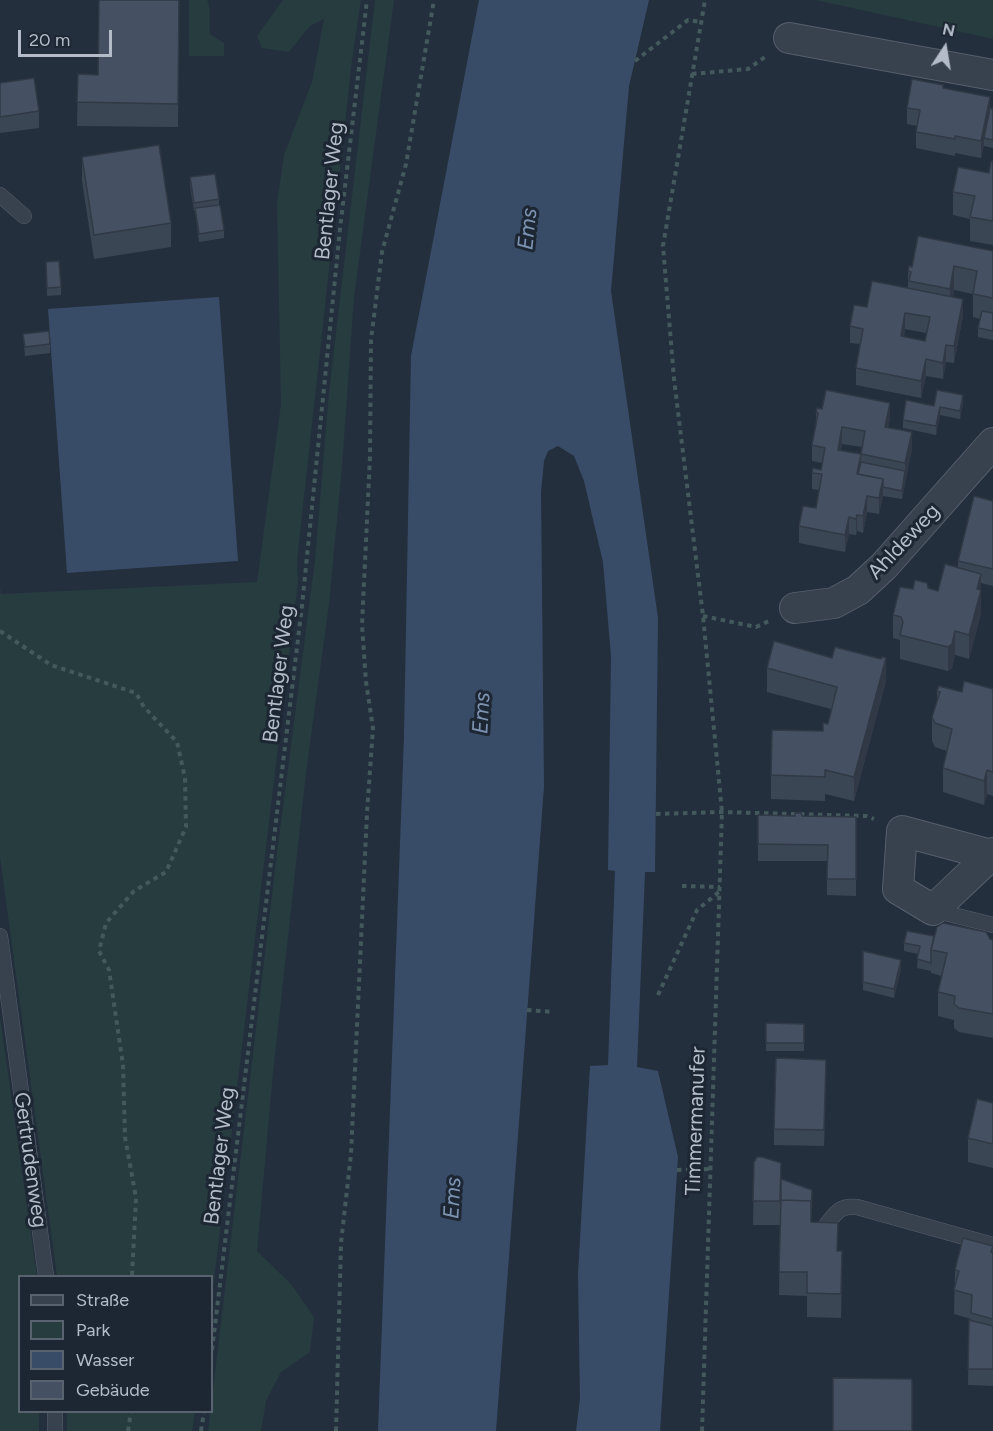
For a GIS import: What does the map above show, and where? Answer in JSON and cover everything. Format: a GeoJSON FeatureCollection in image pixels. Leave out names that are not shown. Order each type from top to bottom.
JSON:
{"type":"FeatureCollection","features":[{"type":"Feature","properties":{"kind":"street"},"geometry":{"type":"LineString","coordinates":[[789,38],[993,75]]}},
{"type":"Feature","properties":{"kind":"street","name":"Ahldeweg"},"geometry":{"type":"LineString","coordinates":[[795,608],[834,603],[858,590],[884,566],[993,443]]}},
{"type":"Feature","properties":{"kind":"street"},"geometry":{"type":"LineString","coordinates":[[902,831],[992,854],[933,910],[898,889],[902,831]]}},
{"type":"Feature","properties":{"kind":"lane"},"geometry":{"type":"LineString","coordinates":[[0,195],[24,216]]}},
{"type":"Feature","properties":{"kind":"lane"},"geometry":{"type":"LineString","coordinates":[[933,910],[993,925]]}},
{"type":"Feature","properties":{"kind":"lane","name":"Gertrudenweg"},"geometry":{"type":"LineString","coordinates":[[0,936],[46,1275]]}},
{"type":"Feature","properties":{"kind":"lane"},"geometry":{"type":"LineString","coordinates":[[826,1225],[838,1209],[847,1206],[857,1207],[993,1245]]}},
{"type":"Feature","properties":{"kind":"lane"},"geometry":{"type":"LineString","coordinates":[[55,1413],[55,1431]]}},
{"type":"Feature","properties":{"kind":"path","name":"Bentlager Weg"},"geometry":{"type":"LineString","coordinates":[[213,1342],[302,606],[340,229],[367,0]]}},
{"type":"Feature","properties":{"kind":"path"},"geometry":{"type":"LineString","coordinates":[[336,1431],[341,1243],[352,1143],[367,813],[374,728],[366,682],[362,625],[370,457],[371,340],[382,252],[406,164],[434,0]]}},
{"type":"Feature","properties":{"kind":"path","name":"Timmermanufer"},"geometry":{"type":"LineString","coordinates":[[702,1431],[722,812],[703,616],[674,380],[663,246],[705,0]]}},
{"type":"Feature","properties":{"kind":"path"},"geometry":{"type":"LineString","coordinates":[[635,61],[688,20],[701,22]]}},
{"type":"Feature","properties":{"kind":"path"},"geometry":{"type":"LineString","coordinates":[[692,74],[748,69],[789,38]]}},
{"type":"Feature","properties":{"kind":"path"},"geometry":{"type":"LineString","coordinates":[[703,616],[756,627],[795,608]]}},
{"type":"Feature","properties":{"kind":"path"},"geometry":{"type":"LineString","coordinates":[[0,631],[51,666],[136,693],[144,707],[177,742],[185,778],[186,827],[166,872],[134,891],[106,923],[99,951],[109,970],[123,1065],[125,1137],[136,1198],[132,1275]]}},
{"type":"Feature","properties":{"kind":"path"},"geometry":{"type":"LineString","coordinates":[[656,814],[722,812],[866,816],[902,831]]}},
{"type":"Feature","properties":{"kind":"path"},"geometry":{"type":"LineString","coordinates":[[682,886],[719,889]]}},
{"type":"Feature","properties":{"kind":"path"},"geometry":{"type":"LineString","coordinates":[[658,995],[697,910],[719,889]]}},
{"type":"Feature","properties":{"kind":"path"},"geometry":{"type":"LineString","coordinates":[[527,1010],[554,1012]]}},
{"type":"Feature","properties":{"kind":"path"},"geometry":{"type":"LineString","coordinates":[[678,1170],[710,1169]]}},
{"type":"Feature","properties":{"kind":"path"},"geometry":{"type":"LineString","coordinates":[[128,1431],[131,1413]]}},
{"type":"Feature","properties":{"kind":"path"},"geometry":{"type":"LineString","coordinates":[[201,1431],[204,1413]]}},
{"type":"Feature","properties":{"kind":"green space"},"geometry":{"type":"Polygon","coordinates":[[[189,0],[207,0],[210,34],[224,43],[224,56],[189,56],[189,0]]]}},
{"type":"Feature","properties":{"kind":"green space"},"geometry":{"type":"Polygon","coordinates":[[[283,0],[361,0],[352,60],[297,561],[298,581],[213,1288],[213,1275],[57,1275],[0,857],[0,586],[1,594],[257,582],[281,404],[277,203],[284,155],[312,82],[324,19],[310,26],[289,52],[262,48],[257,36],[283,0]]]}},
{"type":"Feature","properties":{"kind":"green space"},"geometry":{"type":"Polygon","coordinates":[[[375,0],[394,0],[354,297],[342,467],[329,604],[306,773],[273,1073],[257,1251],[291,1284],[314,1317],[310,1352],[281,1372],[266,1401],[261,1431],[208,1431],[210,1413],[213,1413],[213,1389],[276,861],[315,560],[329,392],[375,0]]]}},
{"type":"Feature","properties":{"kind":"green space"},"geometry":{"type":"Polygon","coordinates":[[[816,0],[993,0],[993,39],[816,0]]]}},
{"type":"Feature","properties":{"kind":"green space"},"geometry":{"type":"Polygon","coordinates":[[[0,1017],[37,1275],[18,1275],[18,1413],[39,1413],[39,1431],[0,1431],[0,1017]]]}},
{"type":"Feature","properties":{"kind":"green space"},"geometry":{"type":"Polygon","coordinates":[[[67,1413],[195,1413],[192,1431],[67,1431],[67,1413]]]}},
{"type":"Feature","properties":{"kind":"water","name":"Ems"},"geometry":{"type":"Polygon","coordinates":[[[479,0],[649,0],[629,86],[611,291],[658,618],[655,872],[645,872],[637,1067],[658,1071],[678,1157],[660,1431],[576,1431],[580,1399],[578,1274],[590,1066],[608,1065],[615,871],[608,870],[611,656],[603,562],[584,481],[574,456],[558,446],[548,451],[544,461],[541,492],[544,786],[496,1431],[378,1431],[404,737],[411,356],[479,0]]]}},
{"type":"Feature","properties":{"kind":"water"},"geometry":{"type":"Polygon","coordinates":[[[219,297],[238,561],[67,573],[48,309],[219,297]]]}},
{"type":"Feature","properties":{"kind":"building"},"geometry":{"type":"Polygon","coordinates":[[[99,0],[179,0],[178,104],[77,102],[78,74],[98,75],[99,0]]]}},
{"type":"Feature","properties":{"kind":"building"},"geometry":{"type":"Polygon","coordinates":[[[34,78],[39,111],[0,117],[0,83],[34,78]]]}},
{"type":"Feature","properties":{"kind":"building"},"geometry":{"type":"Polygon","coordinates":[[[912,79],[990,97],[981,141],[916,132],[920,110],[907,108],[912,79]]]}},
{"type":"Feature","properties":{"kind":"building"},"geometry":{"type":"Polygon","coordinates":[[[990,108],[993,109],[993,140],[984,138],[990,108]]]}},
{"type":"Feature","properties":{"kind":"building"},"geometry":{"type":"Polygon","coordinates":[[[159,145],[171,223],[94,235],[82,157],[159,145]]]}},
{"type":"Feature","properties":{"kind":"building"},"geometry":{"type":"Polygon","coordinates":[[[991,161],[993,161],[993,221],[970,217],[975,196],[953,192],[958,167],[989,173],[991,161]]]}},
{"type":"Feature","properties":{"kind":"building"},"geometry":{"type":"Polygon","coordinates":[[[215,174],[219,199],[194,203],[190,177],[215,174]]]}},
{"type":"Feature","properties":{"kind":"building"},"geometry":{"type":"Polygon","coordinates":[[[220,205],[224,230],[199,234],[195,208],[220,205]]]}},
{"type":"Feature","properties":{"kind":"building"},"geometry":{"type":"Polygon","coordinates":[[[918,236],[993,251],[993,298],[973,294],[977,271],[954,266],[950,289],[909,281],[911,272],[908,271],[909,266],[912,267],[918,236]]]}},
{"type":"Feature","properties":{"kind":"building"},"geometry":{"type":"Polygon","coordinates":[[[59,261],[61,287],[47,288],[46,262],[59,261]]]}},
{"type":"Feature","properties":{"kind":"building"},"geometry":{"type":"Polygon","coordinates":[[[872,281],[963,299],[954,346],[946,345],[943,363],[926,359],[921,381],[856,368],[863,329],[850,326],[854,305],[867,307],[872,281]],[[905,313],[901,336],[925,341],[930,317],[905,313]]]}},
{"type":"Feature","properties":{"kind":"building"},"geometry":{"type":"Polygon","coordinates":[[[982,311],[993,313],[993,331],[978,328],[982,311]]]}},
{"type":"Feature","properties":{"kind":"building"},"geometry":{"type":"Polygon","coordinates":[[[49,331],[50,344],[25,347],[23,334],[49,331]]]}},
{"type":"Feature","properties":{"kind":"building"},"geometry":{"type":"Polygon","coordinates":[[[826,390],[890,403],[885,427],[912,432],[905,463],[861,454],[857,474],[883,479],[879,498],[867,496],[863,516],[857,515],[856,519],[849,517],[845,535],[799,526],[803,506],[816,508],[822,474],[812,473],[813,468],[821,470],[825,448],[812,445],[817,408],[822,409],[826,390]],[[842,427],[838,450],[861,454],[865,431],[842,427]]]}},
{"type":"Feature","properties":{"kind":"building"},"geometry":{"type":"Polygon","coordinates":[[[937,390],[963,395],[960,411],[940,407],[936,426],[903,420],[906,400],[934,406],[937,390]]]}},
{"type":"Feature","properties":{"kind":"building"},"geometry":{"type":"Polygon","coordinates":[[[861,462],[905,471],[902,491],[883,487],[883,479],[858,474],[861,462]]]}},
{"type":"Feature","properties":{"kind":"building"},"geometry":{"type":"Polygon","coordinates":[[[974,496],[993,501],[993,569],[958,561],[974,496]]]}},
{"type":"Feature","properties":{"kind":"building"},"geometry":{"type":"Polygon","coordinates":[[[945,564],[981,574],[977,589],[981,590],[969,635],[955,631],[952,644],[948,647],[900,635],[903,622],[901,617],[893,615],[900,587],[913,589],[915,580],[927,583],[928,588],[938,591],[945,564]]]}},
{"type":"Feature","properties":{"kind":"building"},"geometry":{"type":"Polygon","coordinates":[[[774,641],[832,658],[835,647],[881,659],[886,658],[854,777],[825,770],[825,777],[771,775],[772,730],[823,731],[823,723],[828,724],[837,687],[767,668],[774,641]]]}},
{"type":"Feature","properties":{"kind":"building"},"geometry":{"type":"Polygon","coordinates":[[[964,681],[993,689],[993,772],[987,770],[984,781],[943,768],[952,729],[935,723],[932,717],[940,692],[937,691],[939,686],[962,692],[964,681]]]}},
{"type":"Feature","properties":{"kind":"building"},"geometry":{"type":"Polygon","coordinates":[[[795,813],[801,813],[802,816],[856,817],[856,879],[827,879],[828,845],[758,844],[758,815],[795,816],[795,813]]]}},
{"type":"Feature","properties":{"kind":"building"},"geometry":{"type":"Polygon","coordinates":[[[943,923],[986,932],[993,940],[993,1014],[959,1008],[954,1004],[955,996],[938,992],[947,953],[931,950],[937,927],[943,923]]]}},
{"type":"Feature","properties":{"kind":"building"},"geometry":{"type":"Polygon","coordinates":[[[907,931],[934,936],[931,963],[917,959],[920,946],[904,943],[907,931]]]}},
{"type":"Feature","properties":{"kind":"building"},"geometry":{"type":"Polygon","coordinates":[[[863,951],[901,960],[894,989],[863,982],[863,951]]]}},
{"type":"Feature","properties":{"kind":"building"},"geometry":{"type":"Polygon","coordinates":[[[766,1023],[804,1024],[804,1043],[766,1043],[766,1023]]]}},
{"type":"Feature","properties":{"kind":"building"},"geometry":{"type":"Polygon","coordinates":[[[776,1058],[826,1060],[824,1130],[774,1129],[776,1058]]]}},
{"type":"Feature","properties":{"kind":"building"},"geometry":{"type":"Polygon","coordinates":[[[977,1099],[993,1103],[993,1144],[968,1138],[977,1099]]]}},
{"type":"Feature","properties":{"kind":"building"},"geometry":{"type":"Polygon","coordinates":[[[757,1157],[781,1163],[780,1201],[753,1201],[754,1162],[757,1157]]]}},
{"type":"Feature","properties":{"kind":"building"},"geometry":{"type":"Polygon","coordinates":[[[781,1179],[812,1190],[811,1216],[811,1201],[781,1200],[781,1179]]]}},
{"type":"Feature","properties":{"kind":"building"},"geometry":{"type":"Polygon","coordinates":[[[781,1200],[811,1201],[811,1222],[838,1223],[837,1251],[842,1251],[841,1294],[807,1293],[807,1272],[779,1272],[781,1200]]]}},
{"type":"Feature","properties":{"kind":"building"},"geometry":{"type":"Polygon","coordinates":[[[963,1238],[993,1246],[991,1252],[993,1253],[993,1319],[971,1313],[972,1295],[954,1290],[959,1271],[955,1270],[963,1238]]]}},
{"type":"Feature","properties":{"kind":"building"},"geometry":{"type":"Polygon","coordinates":[[[969,1320],[993,1326],[993,1369],[968,1369],[969,1320]]]}},
{"type":"Feature","properties":{"kind":"building"},"geometry":{"type":"Polygon","coordinates":[[[833,1378],[912,1379],[912,1431],[833,1431],[833,1378]]]}}]}
